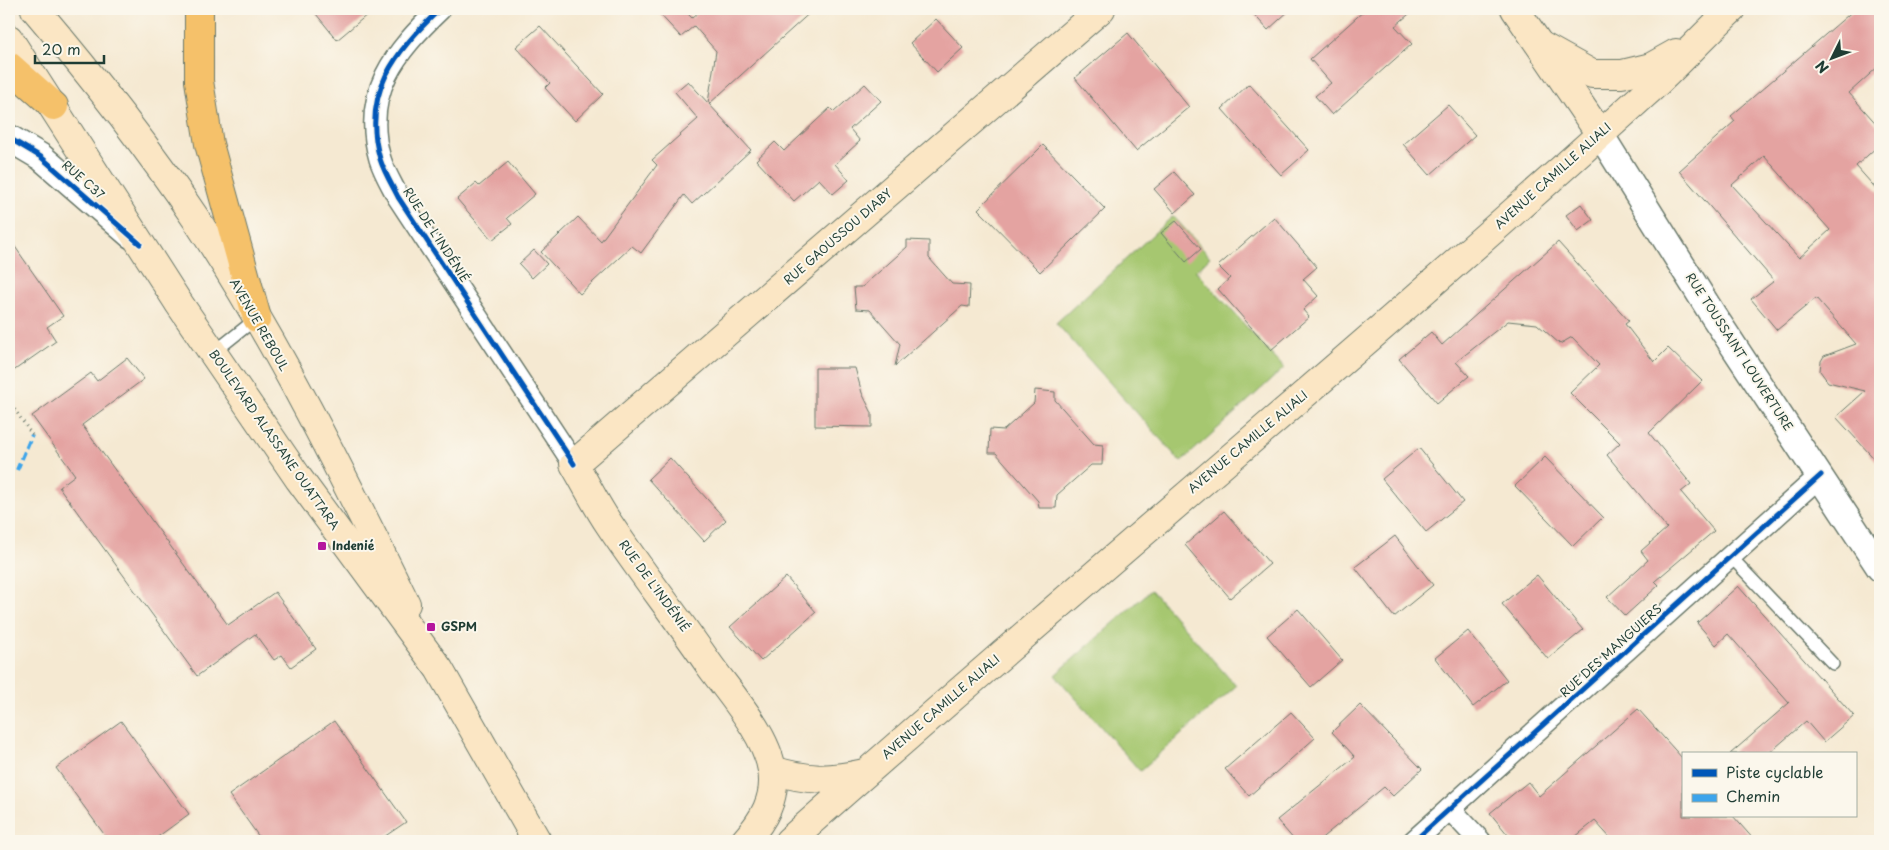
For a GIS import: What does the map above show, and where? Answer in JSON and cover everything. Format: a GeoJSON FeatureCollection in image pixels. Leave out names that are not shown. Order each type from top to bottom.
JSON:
{"type":"FeatureCollection","features":[{"type":"Feature","properties":{"kind":"highway"},"geometry":{"type":"LineString","coordinates":[[199,9],[199,81],[209,144],[256,318]]}},
{"type":"Feature","properties":{"kind":"highway"},"geometry":{"type":"LineString","coordinates":[[9,66],[54,106]]}},
{"type":"Feature","properties":{"kind":"main road","name":"AVENUE REBOUL"},"geometry":{"type":"LineString","coordinates":[[35,9],[140,139],[196,220],[256,318],[334,458],[439,669]]}},
{"type":"Feature","properties":{"kind":"main road","name":"RUE GAOUSSOU DIABY"},"geometry":{"type":"LineString","coordinates":[[574,464],[1101,9]]}},
{"type":"Feature","properties":{"kind":"main road"},"geometry":{"type":"LineString","coordinates":[[1515,9],[1600,134]]}},
{"type":"Feature","properties":{"kind":"main road","name":"AVENUE CAMILLE ALIALI"},"geometry":{"type":"LineString","coordinates":[[789,841],[1225,461],[1365,342],[1649,91],[1732,9]]}},
{"type":"Feature","properties":{"kind":"main road","name":"BOULEVARD ALASSANE OUATTARA"},"geometry":{"type":"LineString","coordinates":[[9,38],[140,244],[298,479],[439,669],[537,841]]}},
{"type":"Feature","properties":{"kind":"main road","name":"AVENUE CAMILLE ALIALI"},"geometry":{"type":"LineString","coordinates":[[1540,45],[1592,74],[1622,74],[1651,67],[1701,38]]}},
{"type":"Feature","properties":{"kind":"main road","name":"RUE DE L'INDÉNIÉ"},"geometry":{"type":"LineString","coordinates":[[574,464],[609,524],[761,740],[772,770],[773,792],[767,811],[745,841]]}},
{"type":"Feature","properties":{"kind":"main road"},"geometry":{"type":"LineString","coordinates":[[772,770],[798,778],[818,780],[839,779],[866,773]]}},
{"type":"Feature","properties":{"kind":"street","name":"RUE DE L'INDÉNIÉ"},"geometry":{"type":"LineString","coordinates":[[440,9],[397,57],[380,86],[374,121],[380,160],[398,197],[574,464]]}},
{"type":"Feature","properties":{"kind":"street","name":"RUE TOUSSAINT LOUVERTURE"},"geometry":{"type":"LineString","coordinates":[[1600,134],[1714,315],[1821,475],[1880,568]]}},
{"type":"Feature","properties":{"kind":"street","name":"RUE C37"},"geometry":{"type":"LineString","coordinates":[[9,138],[41,157],[140,244]]}},
{"type":"Feature","properties":{"kind":"street","name":"RUE DES MANGUIERS"},"geometry":{"type":"LineString","coordinates":[[1414,841],[1821,475]]}},
{"type":"Feature","properties":{"kind":"street"},"geometry":{"type":"LineString","coordinates":[[1450,809],[1480,841]]}},
{"type":"Feature","properties":{"kind":"lane"},"geometry":{"type":"LineString","coordinates":[[213,353],[256,318]]}},
{"type":"Feature","properties":{"kind":"lane"},"geometry":{"type":"LineString","coordinates":[[1731,557],[1833,664]]}},
{"type":"Feature","properties":{"kind":"path"},"geometry":{"type":"LineString","coordinates":[[9,401],[32,435]]}},
{"type":"Feature","properties":{"kind":"green space"},"geometry":{"type":"Polygon","coordinates":[[[1173,216],[1210,257],[1196,271],[1284,368],[1181,462],[1056,323],[1173,216]]]}},
{"type":"Feature","properties":{"kind":"green space"},"geometry":{"type":"Polygon","coordinates":[[[1151,590],[1236,686],[1140,771],[1055,675],[1151,590]]]}},
{"type":"Feature","properties":{"kind":"building"},"geometry":{"type":"Polygon","coordinates":[[[312,9],[374,9],[337,40],[312,9]]]}},
{"type":"Feature","properties":{"kind":"building"},"geometry":{"type":"Polygon","coordinates":[[[655,9],[683,9],[692,18],[702,9],[814,9],[709,104],[751,150],[692,204],[684,195],[641,253],[632,246],[580,294],[541,252],[578,217],[601,241],[657,165],[652,160],[698,119],[675,92],[688,81],[708,103],[716,51],[694,26],[681,37],[655,9]]]}},
{"type":"Feature","properties":{"kind":"building"},"geometry":{"type":"Polygon","coordinates":[[[1249,9],[1291,9],[1268,30],[1249,9]]]}},
{"type":"Feature","properties":{"kind":"building"},"geometry":{"type":"Polygon","coordinates":[[[1366,9],[1415,9],[1395,26],[1412,44],[1332,115],[1315,96],[1331,83],[1310,59],[1366,9]]]}},
{"type":"Feature","properties":{"kind":"building"},"geometry":{"type":"Polygon","coordinates":[[[1855,9],[1880,9],[1880,65],[1849,93],[1880,128],[1880,144],[1856,166],[1880,193],[1880,465],[1836,417],[1865,391],[1828,382],[1820,371],[1821,361],[1824,356],[1856,344],[1816,298],[1777,330],[1751,299],[1774,281],[1679,171],[1735,121],[1731,116],[1855,9]],[[1764,156],[1732,185],[1799,258],[1830,230],[1764,156]]]}},
{"type":"Feature","properties":{"kind":"building"},"geometry":{"type":"Polygon","coordinates":[[[936,19],[963,48],[937,72],[910,43],[936,19]]]}},
{"type":"Feature","properties":{"kind":"building"},"geometry":{"type":"Polygon","coordinates":[[[540,26],[603,94],[575,121],[545,88],[550,83],[516,47],[540,26]]]}},
{"type":"Feature","properties":{"kind":"building"},"geometry":{"type":"Polygon","coordinates":[[[1128,33],[1189,107],[1136,151],[1075,78],[1128,33]]]}},
{"type":"Feature","properties":{"kind":"building"},"geometry":{"type":"Polygon","coordinates":[[[865,84],[881,101],[850,129],[860,141],[835,164],[849,180],[833,194],[819,179],[794,201],[756,160],[775,142],[784,151],[830,108],[834,112],[865,84]]]}},
{"type":"Feature","properties":{"kind":"building"},"geometry":{"type":"Polygon","coordinates":[[[1249,84],[1309,150],[1281,175],[1222,109],[1249,84]]]}},
{"type":"Feature","properties":{"kind":"building"},"geometry":{"type":"Polygon","coordinates":[[[1448,105],[1475,135],[1430,175],[1403,144],[1448,105]]]}},
{"type":"Feature","properties":{"kind":"building"},"geometry":{"type":"Polygon","coordinates":[[[1043,145],[1105,209],[1040,272],[978,209],[1043,145]]]}},
{"type":"Feature","properties":{"kind":"building"},"geometry":{"type":"Polygon","coordinates":[[[508,162],[535,194],[507,218],[512,224],[492,240],[457,199],[476,183],[479,186],[508,162]]]}},
{"type":"Feature","properties":{"kind":"building"},"geometry":{"type":"Polygon","coordinates":[[[1174,172],[1195,195],[1175,213],[1154,189],[1174,172]]]}},
{"type":"Feature","properties":{"kind":"building"},"geometry":{"type":"Polygon","coordinates":[[[1581,204],[1593,220],[1578,231],[1566,215],[1581,204]]]}},
{"type":"Feature","properties":{"kind":"building"},"geometry":{"type":"Polygon","coordinates":[[[1274,217],[1317,267],[1303,279],[1318,296],[1303,310],[1309,317],[1271,350],[1218,289],[1230,278],[1218,266],[1274,217]]]}},
{"type":"Feature","properties":{"kind":"building"},"geometry":{"type":"Polygon","coordinates":[[[1176,221],[1201,249],[1186,262],[1161,233],[1176,221]]]}},
{"type":"Feature","properties":{"kind":"building"},"geometry":{"type":"Polygon","coordinates":[[[9,238],[63,316],[47,327],[56,341],[9,374],[9,238]]]}},
{"type":"Feature","properties":{"kind":"building"},"geometry":{"type":"Polygon","coordinates":[[[907,240],[929,241],[929,258],[952,284],[970,285],[969,307],[962,306],[895,366],[900,344],[870,310],[856,309],[854,287],[862,287],[907,247],[907,240]]]}},
{"type":"Feature","properties":{"kind":"building"},"geometry":{"type":"Polygon","coordinates":[[[1558,242],[1629,321],[1625,324],[1654,362],[1668,348],[1702,381],[1649,433],[1691,484],[1681,492],[1714,531],[1655,581],[1659,585],[1625,616],[1607,597],[1648,560],[1641,551],[1667,528],[1607,455],[1620,443],[1570,393],[1599,365],[1572,337],[1560,344],[1537,324],[1508,321],[1456,362],[1469,376],[1437,403],[1399,359],[1431,332],[1442,345],[1558,242]]]}},
{"type":"Feature","properties":{"kind":"building"},"geometry":{"type":"Polygon","coordinates":[[[534,250],[547,264],[532,278],[519,264],[534,250]]]}},
{"type":"Feature","properties":{"kind":"building"},"geometry":{"type":"Polygon","coordinates":[[[127,358],[144,379],[82,425],[228,625],[275,592],[316,649],[291,667],[282,655],[274,660],[255,634],[197,676],[59,487],[75,475],[32,416],[91,373],[97,381],[127,358]]]}},
{"type":"Feature","properties":{"kind":"building"},"geometry":{"type":"Polygon","coordinates":[[[815,368],[855,368],[862,393],[872,413],[872,427],[815,426],[815,368]]]}},
{"type":"Feature","properties":{"kind":"building"},"geometry":{"type":"Polygon","coordinates":[[[1035,390],[1055,392],[1055,400],[1094,444],[1103,445],[1102,465],[1091,465],[1057,495],[1056,508],[1039,508],[1038,501],[996,453],[989,453],[990,429],[1004,430],[1034,403],[1035,390]]]}},
{"type":"Feature","properties":{"kind":"building"},"geometry":{"type":"Polygon","coordinates":[[[1419,448],[1463,502],[1426,532],[1382,479],[1419,448]]]}},
{"type":"Feature","properties":{"kind":"building"},"geometry":{"type":"Polygon","coordinates":[[[1545,457],[1603,517],[1573,546],[1515,486],[1545,457]]]}},
{"type":"Feature","properties":{"kind":"building"},"geometry":{"type":"Polygon","coordinates":[[[670,458],[726,520],[704,541],[648,479],[670,458]]]}},
{"type":"Feature","properties":{"kind":"building"},"geometry":{"type":"Polygon","coordinates":[[[1224,511],[1270,564],[1230,598],[1185,545],[1224,511]]]}},
{"type":"Feature","properties":{"kind":"building"},"geometry":{"type":"Polygon","coordinates":[[[1395,536],[1433,585],[1394,617],[1355,567],[1395,536]]]}},
{"type":"Feature","properties":{"kind":"building"},"geometry":{"type":"Polygon","coordinates":[[[1537,575],[1583,630],[1548,659],[1502,604],[1537,575]]]}},
{"type":"Feature","properties":{"kind":"building"},"geometry":{"type":"Polygon","coordinates":[[[786,577],[816,612],[761,661],[730,627],[786,577]]]}},
{"type":"Feature","properties":{"kind":"building"},"geometry":{"type":"Polygon","coordinates":[[[1738,586],[1854,716],[1824,742],[1806,721],[1770,752],[1732,752],[1789,703],[1728,634],[1716,645],[1697,623],[1738,586]]]}},
{"type":"Feature","properties":{"kind":"building"},"geometry":{"type":"Polygon","coordinates":[[[1298,609],[1342,660],[1311,687],[1267,636],[1298,609]]]}},
{"type":"Feature","properties":{"kind":"building"},"geometry":{"type":"Polygon","coordinates":[[[1468,631],[1507,680],[1473,707],[1435,658],[1468,631]]]}},
{"type":"Feature","properties":{"kind":"building"},"geometry":{"type":"Polygon","coordinates":[[[1360,705],[1422,769],[1393,796],[1384,787],[1318,841],[1295,841],[1277,820],[1355,757],[1332,732],[1360,705]]]}},
{"type":"Feature","properties":{"kind":"building"},"geometry":{"type":"Polygon","coordinates":[[[1638,709],[1682,758],[1682,818],[1735,818],[1755,841],[1613,841],[1595,821],[1570,841],[1513,841],[1490,813],[1528,782],[1539,796],[1638,709]]]}},
{"type":"Feature","properties":{"kind":"building"},"geometry":{"type":"Polygon","coordinates":[[[1291,712],[1315,738],[1249,796],[1225,769],[1291,712]]]}},
{"type":"Feature","properties":{"kind":"building"},"geometry":{"type":"Polygon","coordinates":[[[121,721],[189,814],[152,841],[109,841],[56,768],[121,721]]]}},
{"type":"Feature","properties":{"kind":"building"},"geometry":{"type":"Polygon","coordinates":[[[334,721],[406,822],[378,841],[262,841],[229,795],[334,721]]]}},
{"type":"Feature","properties":{"kind":"marked path"},"geometry":{"type":"LineString","coordinates":[[17,470],[32,435]]}},
{"type":"Feature","properties":{"kind":"cycle path"},"geometry":{"type":"LineString","coordinates":[[440,9],[409,41],[386,75],[379,94],[375,114],[375,135],[380,159],[398,197],[574,464]]}},
{"type":"Feature","properties":{"kind":"cycle path"},"geometry":{"type":"LineString","coordinates":[[9,138],[41,157],[140,244]]}},
{"type":"Feature","properties":{"kind":"cycle path"},"geometry":{"type":"LineString","coordinates":[[1414,841],[1821,475]]}},
{"type":"Feature","properties":{"kind":"place","name":"Indenié"},"geometry":{"type":"Point","coordinates":[322,546]}},
{"type":"Feature","properties":{"kind":"place","name":"GSPM"},"geometry":{"type":"Point","coordinates":[431,627]}}]}
